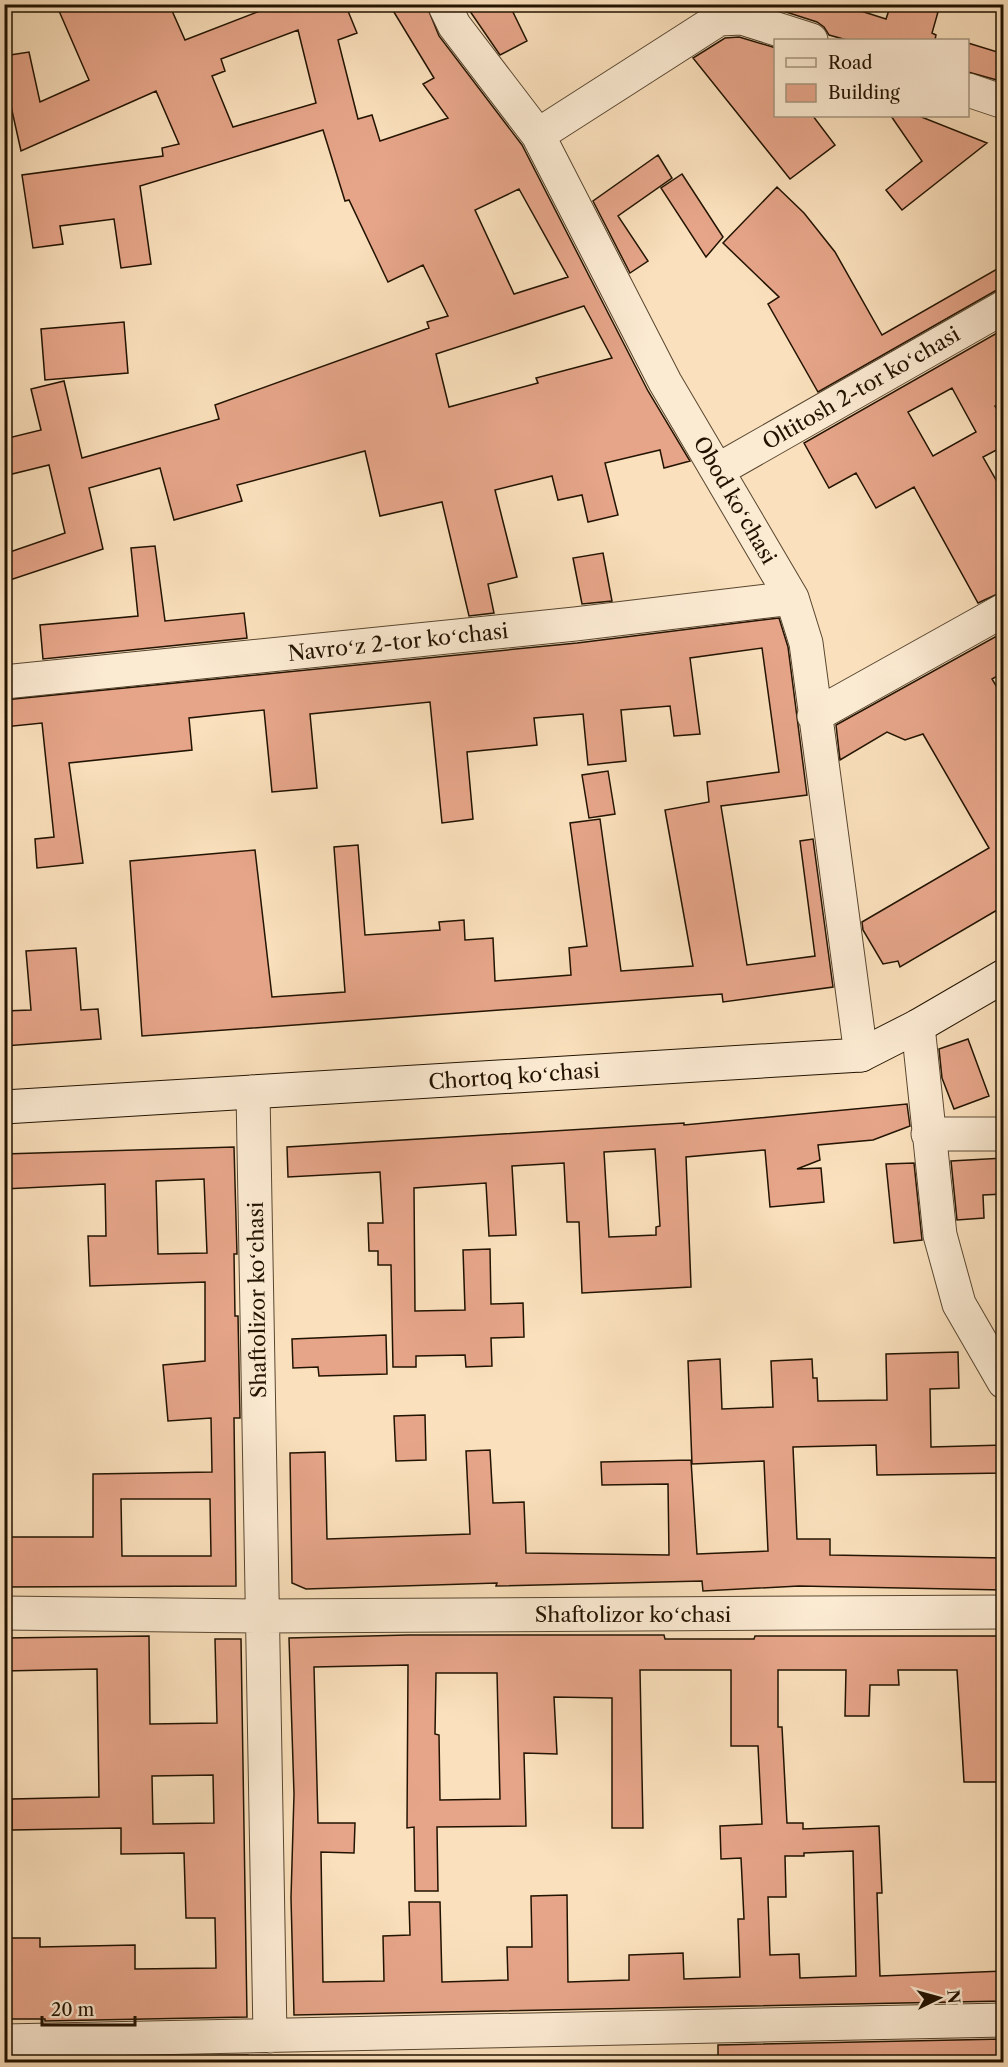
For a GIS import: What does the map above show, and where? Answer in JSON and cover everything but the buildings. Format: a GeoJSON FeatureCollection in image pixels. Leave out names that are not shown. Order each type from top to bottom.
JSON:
{"type":"FeatureCollection","features":[{"type":"Feature","properties":{"kind":"street","name":"Obod koʻchasi"},"geometry":{"type":"LineString","coordinates":[[444,4],[454,25],[538,135],[664,382],[792,598],[806,643],[861,1054]]}},
{"type":"Feature","properties":{"kind":"street"},"geometry":{"type":"LineString","coordinates":[[538,135],[719,18],[742,18],[808,39]]}},
{"type":"Feature","properties":{"kind":"street"},"geometry":{"type":"LineString","coordinates":[[969,90],[1004,102]]}},
{"type":"Feature","properties":{"kind":"street","name":"Oltitosh 2-tor koʻchasi"},"geometry":{"type":"LineString","coordinates":[[718,470],[1004,307]]}},
{"type":"Feature","properties":{"kind":"street","name":"Navroʻz 2-tor koʻchasi"},"geometry":{"type":"LineString","coordinates":[[4,682],[575,624],[792,598]]}},
{"type":"Feature","properties":{"kind":"street"},"geometry":{"type":"LineString","coordinates":[[814,716],[1004,610]]}},
{"type":"Feature","properties":{"kind":"street","name":"Chortoq koʻchasi"},"geometry":{"type":"LineString","coordinates":[[4,1107],[861,1054],[918,1026],[1004,976]]}},
{"type":"Feature","properties":{"kind":"street"},"geometry":{"type":"LineString","coordinates":[[918,1026],[940,1235],[958,1304],[1004,1382]]}},
{"type":"Feature","properties":{"kind":"street","name":"Shaftolizor koʻchasi"},"geometry":{"type":"LineString","coordinates":[[254,1092],[270,2036]]}},
{"type":"Feature","properties":{"kind":"street"},"geometry":{"type":"LineString","coordinates":[[928,1134],[1004,1134]]}},
{"type":"Feature","properties":{"kind":"street","name":"Shaftolizor koʻchasi"},"geometry":{"type":"LineString","coordinates":[[4,1613],[263,1616],[1004,1612]]}},
{"type":"Feature","properties":{"kind":"street"},"geometry":{"type":"LineString","coordinates":[[4,2041],[1004,2020]]}}]}
